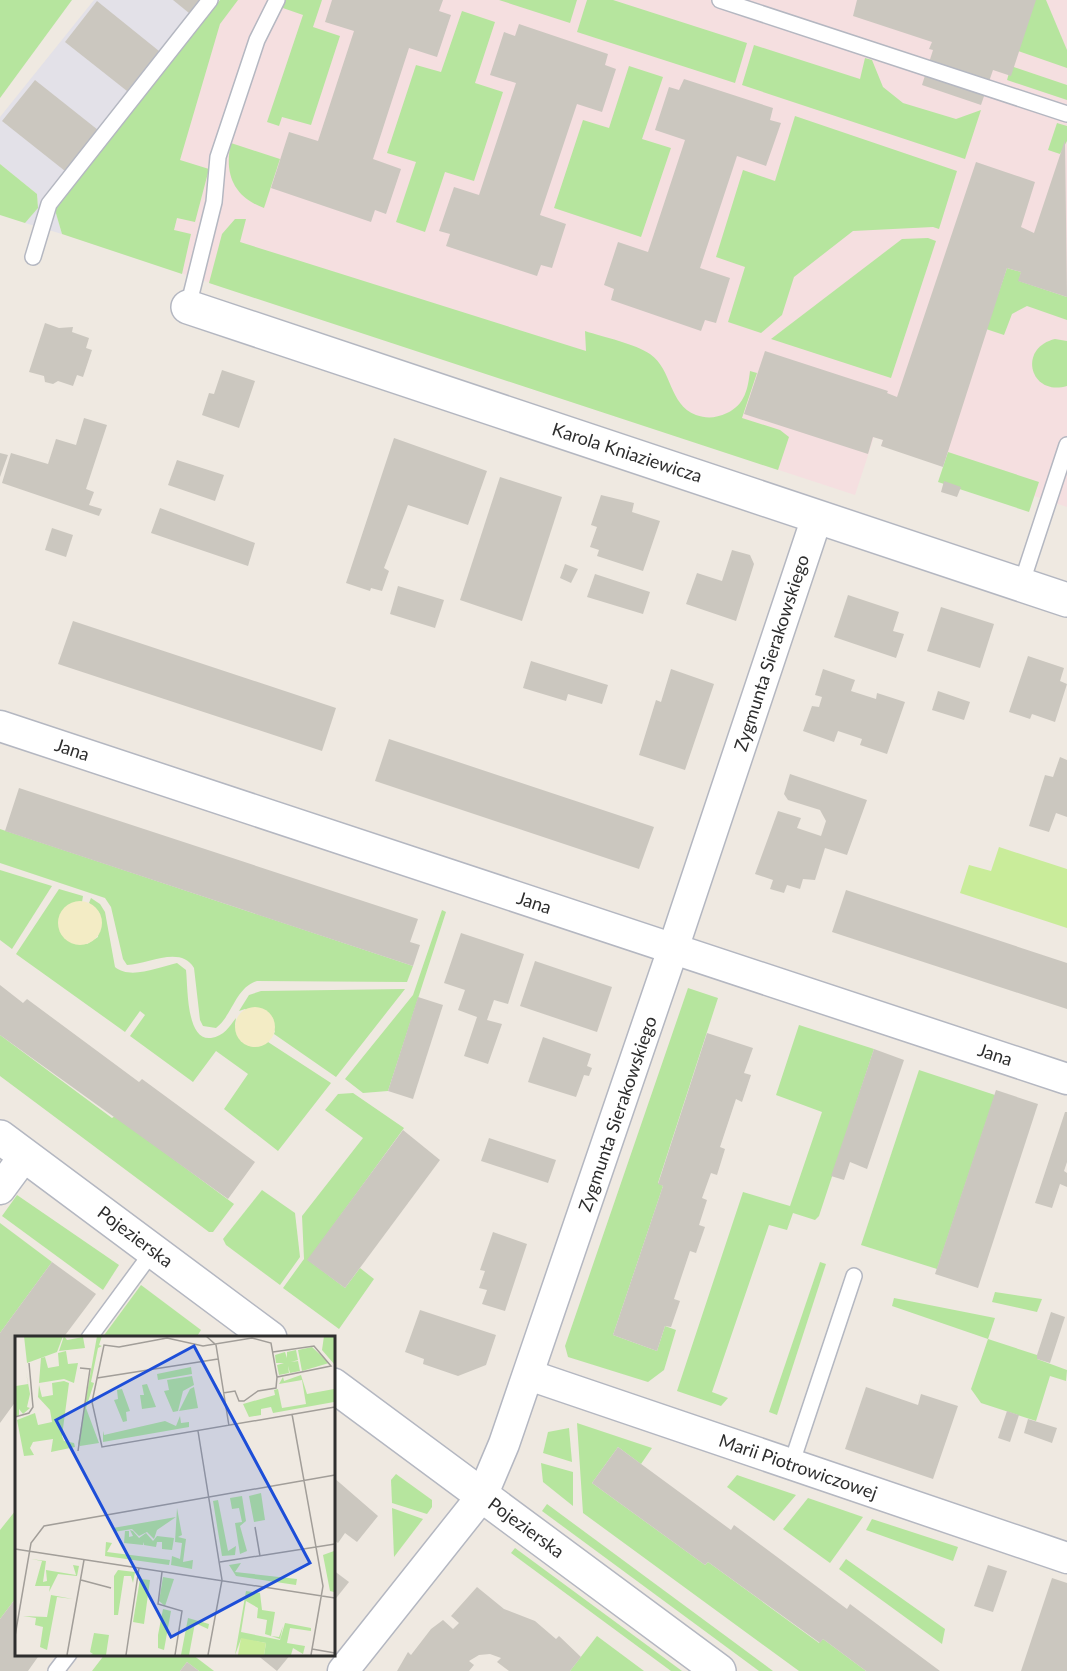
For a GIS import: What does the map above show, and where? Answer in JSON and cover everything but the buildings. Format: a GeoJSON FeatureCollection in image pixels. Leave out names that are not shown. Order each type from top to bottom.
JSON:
{"type":"FeatureCollection","features":[{"type":"Feature","properties":{"kind":"street","name":"Karola Kniaziewicza"},"geometry":{"type":"LineString","coordinates":[[188,307],[1067,600]]}},
{"type":"Feature","properties":{"kind":"street","name":"Zygmunta Sierakowskiego"},"geometry":{"type":"LineString","coordinates":[[343,1671],[482,1496],[504,1444],[817,517]]}},
{"type":"Feature","properties":{"kind":"street","name":"Jana"},"geometry":{"type":"LineString","coordinates":[[0,726],[1067,1080]]}},
{"type":"Feature","properties":{"kind":"street"},"geometry":{"type":"LineString","coordinates":[[0,1189],[12,1146]]}},
{"type":"Feature","properties":{"kind":"street","name":"Pojezierska"},"geometry":{"type":"LineString","coordinates":[[12,1146],[267,1336]]}},
{"type":"Feature","properties":{"kind":"street","name":"Marii Piotrowiczowej"},"geometry":{"type":"LineString","coordinates":[[529,1375],[1067,1558]]}},
{"type":"Feature","properties":{"kind":"street","name":"Pojezierska"},"geometry":{"type":"LineString","coordinates":[[334,1386],[719,1671]]}},
{"type":"Feature","properties":{"kind":"lane"},"geometry":{"type":"LineString","coordinates":[[33,257],[49,204],[210,0]]}},
{"type":"Feature","properties":{"kind":"lane"},"geometry":{"type":"LineString","coordinates":[[188,307],[214,202],[218,156],[257,40],[277,0]]}},
{"type":"Feature","properties":{"kind":"lane"},"geometry":{"type":"LineString","coordinates":[[720,0],[1067,114]]}},
{"type":"Feature","properties":{"kind":"lane"},"geometry":{"type":"LineString","coordinates":[[1021,585],[1067,445]]}},
{"type":"Feature","properties":{"kind":"lane"},"geometry":{"type":"LineString","coordinates":[[90,1336],[153,1251]]}},
{"type":"Feature","properties":{"kind":"lane"},"geometry":{"type":"LineString","coordinates":[[791,1465],[854,1276]]}},
{"type":"Feature","properties":{"kind":"lane"},"geometry":{"type":"LineString","coordinates":[[56,1671],[67,1656]]}},
{"type":"Feature","properties":{"kind":"shaded area"},"geometry":{"type":"Polygon","coordinates":[[[94,0],[220,0],[55,210],[62,234],[25,223],[38,208],[37,194],[0,164],[0,117],[94,0]]]}},
{"type":"Feature","properties":{"kind":"shaded area"},"geometry":{"type":"Polygon","coordinates":[[[220,0],[1067,0],[1067,507],[1034,496],[1039,482],[881,446],[883,440],[874,437],[855,495],[62,234],[220,0]]]}},
{"type":"Feature","properties":{"kind":"green space"},"geometry":{"type":"Polygon","coordinates":[[[0,0],[72,0],[0,98],[0,0]]]}},
{"type":"Feature","properties":{"kind":"green space"},"geometry":{"type":"Polygon","coordinates":[[[220,0],[238,0],[220,24],[180,160],[209,169],[195,222],[177,218],[174,230],[191,234],[182,274],[62,234],[55,210],[220,0]]]}},
{"type":"Feature","properties":{"kind":"green space"},"geometry":{"type":"Polygon","coordinates":[[[286,0],[322,0],[313,27],[340,36],[311,125],[282,117],[279,126],[267,122],[303,15],[280,7],[286,0]]]}},
{"type":"Feature","properties":{"kind":"green space"},"geometry":{"type":"Polygon","coordinates":[[[499,0],[577,0],[570,23],[499,0]]]}},
{"type":"Feature","properties":{"kind":"green space"},"geometry":{"type":"Polygon","coordinates":[[[587,0],[613,0],[747,43],[735,83],[577,32],[587,0]]]}},
{"type":"Feature","properties":{"kind":"green space"},"geometry":{"type":"Polygon","coordinates":[[[1031,0],[1046,0],[1067,50],[1067,68],[1015,50],[1031,0]]]}},
{"type":"Feature","properties":{"kind":"green space"},"geometry":{"type":"Polygon","coordinates":[[[462,11],[495,22],[475,83],[503,92],[474,181],[445,172],[425,232],[396,222],[416,162],[387,153],[416,65],[441,72],[462,11]]]}},
{"type":"Feature","properties":{"kind":"green space"},"geometry":{"type":"Polygon","coordinates":[[[754,45],[860,79],[865,58],[872,60],[883,87],[903,103],[956,119],[981,110],[965,159],[742,85],[754,45]]]}},
{"type":"Feature","properties":{"kind":"green space"},"geometry":{"type":"Polygon","coordinates":[[[629,66],[663,77],[642,139],[671,148],[641,237],[554,208],[583,120],[609,128],[629,66]]]}},
{"type":"Feature","properties":{"kind":"green space"},"geometry":{"type":"Polygon","coordinates":[[[1011,66],[1067,85],[1067,100],[1007,80],[1011,66]]]}},
{"type":"Feature","properties":{"kind":"green space"},"geometry":{"type":"Polygon","coordinates":[[[795,116],[957,171],[939,229],[933,227],[853,231],[794,277],[782,315],[761,333],[728,322],[745,267],[716,257],[743,170],[775,181],[795,116]]]}},
{"type":"Feature","properties":{"kind":"green space"},"geometry":{"type":"Polygon","coordinates":[[[1057,123],[1067,126],[1067,141],[1060,154],[1048,150],[1057,123]]]}},
{"type":"Feature","properties":{"kind":"green space"},"geometry":{"type":"Polygon","coordinates":[[[231,143],[280,159],[264,208],[245,197],[233,183],[229,164],[231,143]]]}},
{"type":"Feature","properties":{"kind":"green space"},"geometry":{"type":"Polygon","coordinates":[[[0,164],[37,194],[38,208],[25,223],[0,215],[0,164]]]}},
{"type":"Feature","properties":{"kind":"green space"},"geometry":{"type":"Polygon","coordinates":[[[235,219],[246,219],[240,242],[586,351],[585,331],[636,347],[650,354],[657,361],[680,403],[696,415],[715,417],[733,410],[742,401],[750,371],[757,373],[742,418],[780,430],[789,437],[778,470],[209,283],[222,234],[235,219]]]}},
{"type":"Feature","properties":{"kind":"green space"},"geometry":{"type":"Polygon","coordinates":[[[928,238],[936,241],[891,378],[771,339],[902,239],[928,238]]]}},
{"type":"Feature","properties":{"kind":"green space"},"geometry":{"type":"Polygon","coordinates":[[[1007,268],[1021,272],[1019,281],[1067,297],[1067,320],[1027,306],[1012,314],[1004,335],[986,329],[1007,268]]]}},
{"type":"Feature","properties":{"kind":"green space"},"geometry":{"type":"Polygon","coordinates":[[[1055,339],[1067,341],[1067,386],[1054,388],[1044,385],[1037,378],[1032,361],[1043,344],[1055,339]]]}},
{"type":"Feature","properties":{"kind":"green space"},"geometry":{"type":"Polygon","coordinates":[[[948,452],[1039,482],[1029,512],[938,482],[948,452]]]}},
{"type":"Feature","properties":{"kind":"green space"},"geometry":{"type":"Polygon","coordinates":[[[0,829],[413,966],[407,982],[257,981],[244,989],[222,1023],[216,1028],[203,1026],[200,1020],[194,968],[188,961],[173,957],[127,965],[123,959],[111,907],[105,898],[0,863],[0,829]]]}},
{"type":"Feature","properties":{"kind":"green space"},"geometry":{"type":"Polygon","coordinates":[[[999,847],[1067,869],[1067,928],[960,893],[969,865],[991,871],[999,847]]]}},
{"type":"Feature","properties":{"kind":"green space"},"geometry":{"type":"Polygon","coordinates":[[[0,870],[52,886],[12,949],[0,940],[0,870]]]}},
{"type":"Feature","properties":{"kind":"green space"},"geometry":{"type":"Polygon","coordinates":[[[59,889],[83,896],[82,902],[71,904],[62,911],[59,921],[61,933],[87,944],[98,937],[100,914],[89,903],[91,898],[100,904],[105,912],[115,967],[121,971],[136,973],[177,963],[186,970],[190,1012],[197,1031],[203,1037],[211,1038],[226,1031],[236,1018],[235,1025],[253,1047],[268,1042],[331,1083],[278,1151],[224,1109],[248,1074],[216,1051],[193,1082],[130,1036],[145,1015],[140,1011],[125,1032],[16,954],[59,889]]]}},
{"type":"Feature","properties":{"kind":"green space"},"geometry":{"type":"Polygon","coordinates":[[[442,910],[446,912],[388,1091],[363,1093],[345,1079],[413,995],[442,910]]]}},
{"type":"Feature","properties":{"kind":"green space"},"geometry":{"type":"Polygon","coordinates":[[[688,988],[718,998],[658,1183],[663,1186],[613,1335],[657,1351],[665,1326],[676,1330],[664,1370],[648,1382],[568,1357],[565,1346],[688,988]]]}},
{"type":"Feature","properties":{"kind":"green space"},"geometry":{"type":"Polygon","coordinates":[[[405,989],[336,1077],[274,1034],[275,1031],[245,1009],[239,1011],[249,995],[261,991],[405,989]]]}},
{"type":"Feature","properties":{"kind":"green space"},"geometry":{"type":"Polygon","coordinates":[[[799,1025],[874,1049],[819,1216],[815,1220],[793,1213],[787,1230],[769,1225],[712,1392],[728,1398],[721,1406],[677,1391],[743,1192],[790,1206],[822,1112],[776,1095],[799,1025]]]}},
{"type":"Feature","properties":{"kind":"green space"},"geometry":{"type":"Polygon","coordinates":[[[0,1035],[234,1204],[213,1232],[209,1232],[0,1076],[0,1035]]]}},
{"type":"Feature","properties":{"kind":"green space"},"geometry":{"type":"Polygon","coordinates":[[[919,1070],[995,1095],[937,1269],[861,1245],[919,1070]]]}},
{"type":"Feature","properties":{"kind":"green space"},"geometry":{"type":"Polygon","coordinates":[[[353,1093],[404,1128],[308,1260],[345,1288],[360,1268],[374,1279],[339,1329],[283,1288],[304,1259],[302,1216],[363,1138],[325,1110],[338,1094],[353,1093]]]}},
{"type":"Feature","properties":{"kind":"green space"},"geometry":{"type":"Polygon","coordinates":[[[262,1190],[295,1213],[300,1257],[280,1285],[226,1245],[223,1239],[262,1190]]]}},
{"type":"Feature","properties":{"kind":"green space"},"geometry":{"type":"Polygon","coordinates":[[[17,1195],[119,1265],[103,1290],[2,1216],[17,1195]]]}},
{"type":"Feature","properties":{"kind":"green space"},"geometry":{"type":"Polygon","coordinates":[[[0,1223],[52,1262],[0,1333],[0,1223]]]}},
{"type":"Feature","properties":{"kind":"green space"},"geometry":{"type":"Polygon","coordinates":[[[820,1262],[826,1264],[777,1415],[769,1412],[820,1262]]]}},
{"type":"Feature","properties":{"kind":"green space"},"geometry":{"type":"Polygon","coordinates":[[[141,1285],[201,1330],[197,1336],[103,1336],[141,1285]]]}},
{"type":"Feature","properties":{"kind":"green space"},"geometry":{"type":"Polygon","coordinates":[[[995,1292],[1042,1299],[1037,1312],[992,1302],[995,1292]]]}},
{"type":"Feature","properties":{"kind":"green space"},"geometry":{"type":"Polygon","coordinates":[[[894,1298],[995,1318],[988,1339],[892,1306],[894,1298]]]}},
{"type":"Feature","properties":{"kind":"green space"},"geometry":{"type":"Polygon","coordinates":[[[988,1339],[1037,1355],[1037,1359],[1067,1370],[1066,1381],[1050,1376],[1036,1421],[981,1403],[971,1389],[988,1339]]]}},
{"type":"Feature","properties":{"kind":"green space"},"geometry":{"type":"Polygon","coordinates":[[[577,1423],[652,1448],[641,1464],[618,1447],[592,1483],[705,1565],[708,1562],[819,1643],[823,1639],[866,1671],[799,1671],[583,1513],[577,1423]]]}},
{"type":"Feature","properties":{"kind":"green space"},"geometry":{"type":"Polygon","coordinates":[[[569,1428],[572,1462],[543,1453],[548,1432],[569,1428]]]}},
{"type":"Feature","properties":{"kind":"green space"},"geometry":{"type":"Polygon","coordinates":[[[541,1463],[573,1472],[573,1506],[543,1482],[541,1463]]]}},
{"type":"Feature","properties":{"kind":"green space"},"geometry":{"type":"Polygon","coordinates":[[[396,1474],[432,1500],[432,1507],[427,1514],[392,1503],[391,1480],[396,1474]]]}},
{"type":"Feature","properties":{"kind":"green space"},"geometry":{"type":"Polygon","coordinates":[[[737,1475],[796,1495],[774,1521],[727,1487],[737,1475]]]}},
{"type":"Feature","properties":{"kind":"green space"},"geometry":{"type":"Polygon","coordinates":[[[808,1498],[863,1517],[830,1563],[783,1529],[808,1498]]]}},
{"type":"Feature","properties":{"kind":"green space"},"geometry":{"type":"Polygon","coordinates":[[[547,1504],[773,1671],[759,1671],[542,1511],[547,1504]]]}},
{"type":"Feature","properties":{"kind":"green space"},"geometry":{"type":"Polygon","coordinates":[[[392,1508],[423,1519],[394,1557],[392,1508]]]}},
{"type":"Feature","properties":{"kind":"green space"},"geometry":{"type":"Polygon","coordinates":[[[15,1511],[15,1599],[0,1619],[0,1530],[15,1511]]]}},
{"type":"Feature","properties":{"kind":"green space"},"geometry":{"type":"Polygon","coordinates":[[[872,1519],[958,1547],[953,1561],[866,1530],[872,1519]]]}},
{"type":"Feature","properties":{"kind":"green space"},"geometry":{"type":"Polygon","coordinates":[[[515,1548],[682,1671],[671,1671],[511,1553],[515,1548]]]}},
{"type":"Feature","properties":{"kind":"green space"},"geometry":{"type":"Polygon","coordinates":[[[846,1559],[945,1629],[942,1644],[839,1569],[846,1559]]]}},
{"type":"Feature","properties":{"kind":"green space"},"geometry":{"type":"Polygon","coordinates":[[[597,1636],[644,1671],[570,1671],[597,1636]]]}},
{"type":"Feature","properties":{"kind":"green space"},"geometry":{"type":"Polygon","coordinates":[[[103,1656],[194,1656],[214,1671],[199,1671],[187,1662],[180,1671],[92,1671],[103,1656]]]}},
{"type":"Feature","properties":{"kind":"sand"},"geometry":{"type":"Polygon","coordinates":[[[80,901],[96,907],[102,923],[96,939],[80,945],[64,939],[58,923],[64,907],[80,901]]]}},
{"type":"Feature","properties":{"kind":"sand"},"geometry":{"type":"Polygon","coordinates":[[[255,1007],[263,1008],[269,1013],[274,1019],[274,1035],[269,1041],[263,1046],[255,1047],[247,1046],[241,1041],[236,1035],[235,1027],[236,1019],[241,1013],[247,1008],[255,1007]]]}}]}
